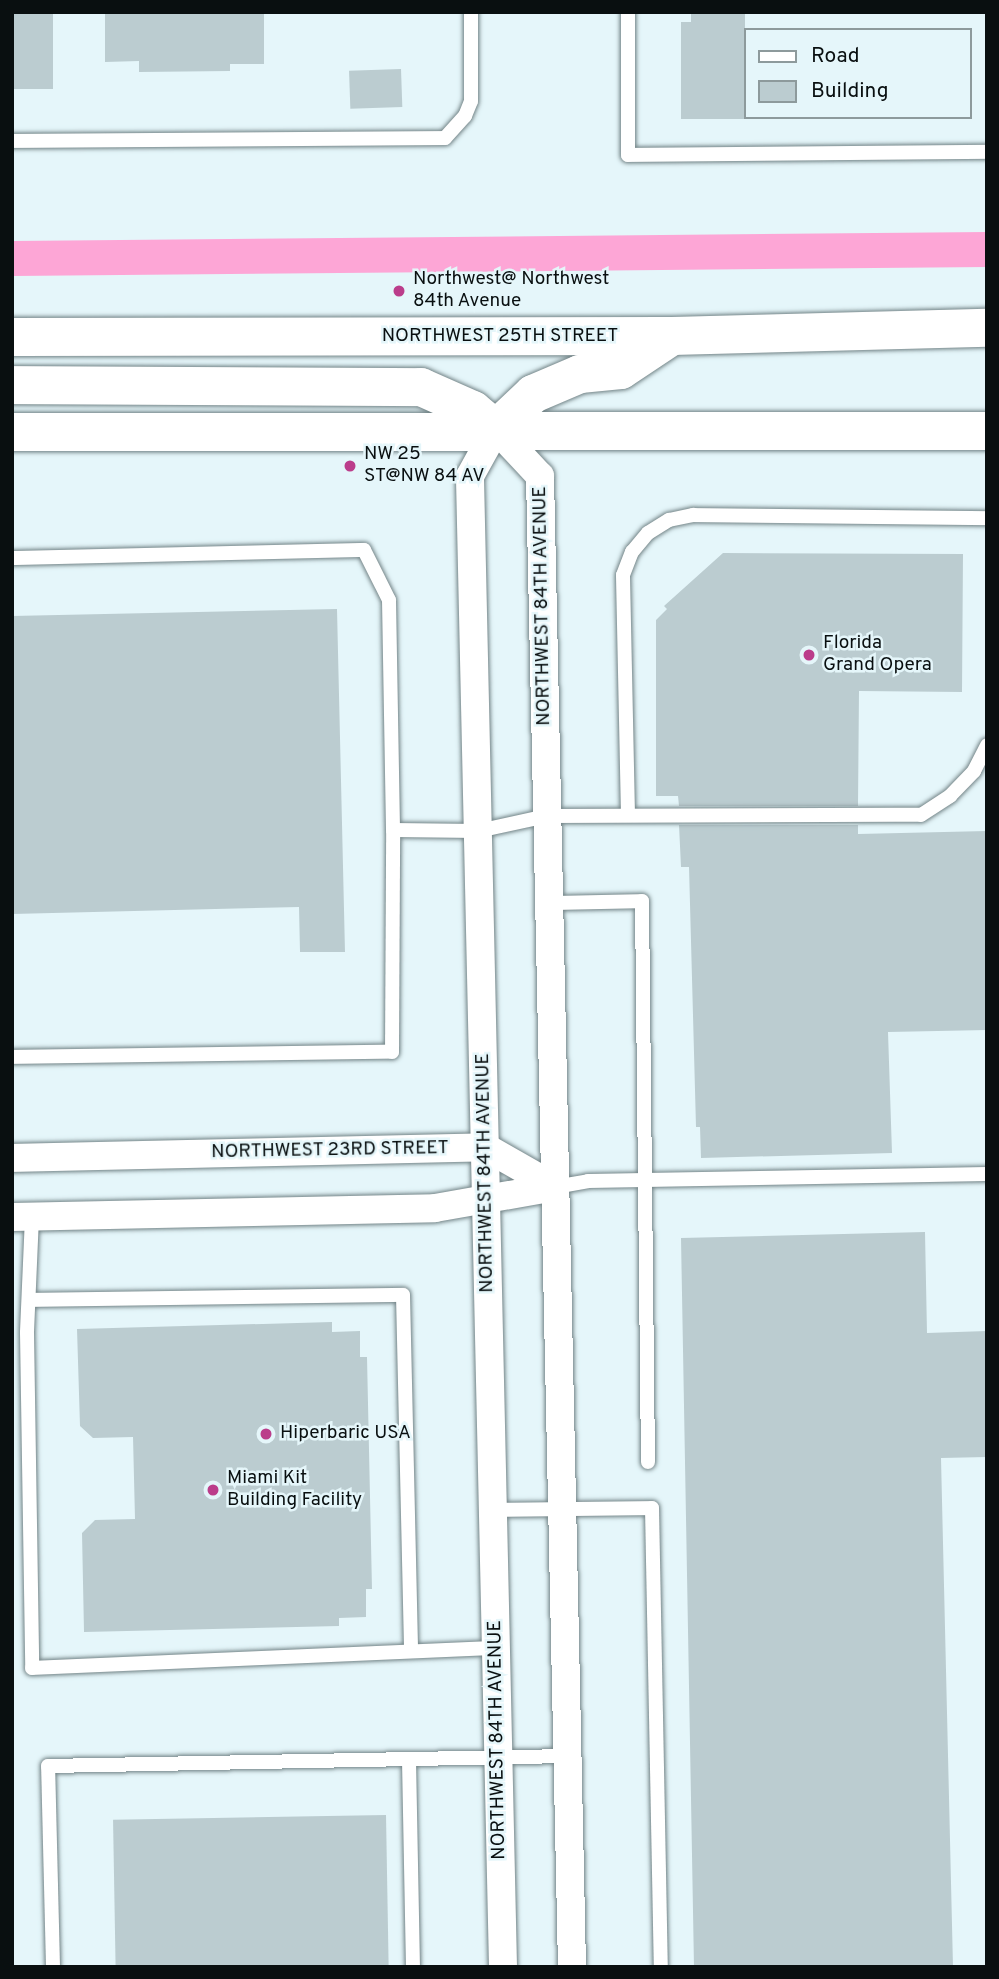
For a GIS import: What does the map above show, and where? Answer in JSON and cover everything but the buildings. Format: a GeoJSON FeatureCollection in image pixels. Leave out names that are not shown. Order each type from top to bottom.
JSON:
{"type":"FeatureCollection","features":[{"type":"Feature","properties":{"kind":"main road","name":"NORTHWEST 25TH STREET"},"geometry":{"type":"LineString","coordinates":[[12,337],[672,336],[987,328]]}},
{"type":"Feature","properties":{"kind":"main road"},"geometry":{"type":"LineString","coordinates":[[496,429],[533,394],[580,374],[621,370],[672,336]]}},
{"type":"Feature","properties":{"kind":"main road"},"geometry":{"type":"LineString","coordinates":[[12,385],[400,386],[449,396],[496,429]]}},
{"type":"Feature","properties":{"kind":"main road"},"geometry":{"type":"LineString","coordinates":[[12,432],[496,429],[987,431]]}},
{"type":"Feature","properties":{"kind":"street","name":"NORTHWEST 84TH AVENUE"},"geometry":{"type":"LineString","coordinates":[[503,1967],[470,476],[496,429],[540,476],[572,1967]]}},
{"type":"Feature","properties":{"kind":"street","name":"NORTHWEST 23RD STREET"},"geometry":{"type":"LineString","coordinates":[[12,1158],[485,1147]]}},
{"type":"Feature","properties":{"kind":"street"},"geometry":{"type":"LineString","coordinates":[[485,1147],[555,1186]]}},
{"type":"Feature","properties":{"kind":"street"},"geometry":{"type":"LineString","coordinates":[[22,1217],[435,1208],[555,1186]]}},
{"type":"Feature","properties":{"kind":"lane"},"geometry":{"type":"LineString","coordinates":[[12,141],[445,138],[465,116],[471,101],[471,12]]}},
{"type":"Feature","properties":{"kind":"lane"},"geometry":{"type":"LineString","coordinates":[[628,12],[628,155],[987,152]]}},
{"type":"Feature","properties":{"kind":"lane"},"geometry":{"type":"LineString","coordinates":[[628,815],[623,575],[632,552],[648,533],[669,520],[693,514],[987,518]]}},
{"type":"Feature","properties":{"kind":"lane"},"geometry":{"type":"LineString","coordinates":[[12,558],[364,551],[389,600],[393,830],[392,1052],[12,1057]]}},
{"type":"Feature","properties":{"kind":"lane"},"geometry":{"type":"LineString","coordinates":[[393,830],[478,831],[547,816],[921,815],[950,796],[974,771],[987,745]]}},
{"type":"Feature","properties":{"kind":"lane"},"geometry":{"type":"LineString","coordinates":[[549,903],[642,901],[648,1462]]}},
{"type":"Feature","properties":{"kind":"lane"},"geometry":{"type":"LineString","coordinates":[[555,1186],[588,1181],[987,1174]]}},
{"type":"Feature","properties":{"kind":"lane"},"geometry":{"type":"LineString","coordinates":[[22,1217],[30,1300],[33,1668],[497,1648]]}},
{"type":"Feature","properties":{"kind":"lane"},"geometry":{"type":"LineString","coordinates":[[30,1300],[403,1295],[411,1651]]}},
{"type":"Feature","properties":{"kind":"lane"},"geometry":{"type":"LineString","coordinates":[[493,1510],[652,1508],[662,1967]]}},
{"type":"Feature","properties":{"kind":"lane"},"geometry":{"type":"LineString","coordinates":[[53,1967],[48,1766],[567,1756]]}},
{"type":"Feature","properties":{"kind":"lane"},"geometry":{"type":"LineString","coordinates":[[409,1760],[413,1967]]}},
{"type":"Feature","properties":{"kind":"waterway"},"geometry":{"type":"LineString","coordinates":[[12,258],[987,249]]}},
{"type":"Feature","properties":{"kind":"place","name":"Northwest@ Northwest 84th Avenue"},"geometry":{"type":"Point","coordinates":[399,291]}},
{"type":"Feature","properties":{"kind":"place","name":"NW 25 ST@NW 84 AV"},"geometry":{"type":"Point","coordinates":[350,466]}},
{"type":"Feature","properties":{"kind":"place","name":"Florida Grand Opera"},"geometry":{"type":"Point","coordinates":[809,655]}},
{"type":"Feature","properties":{"kind":"place","name":"Hiperbaric USA"},"geometry":{"type":"Point","coordinates":[266,1434]}},
{"type":"Feature","properties":{"kind":"place","name":"Miami Kit Building Facility"},"geometry":{"type":"Point","coordinates":[213,1490]}}]}
